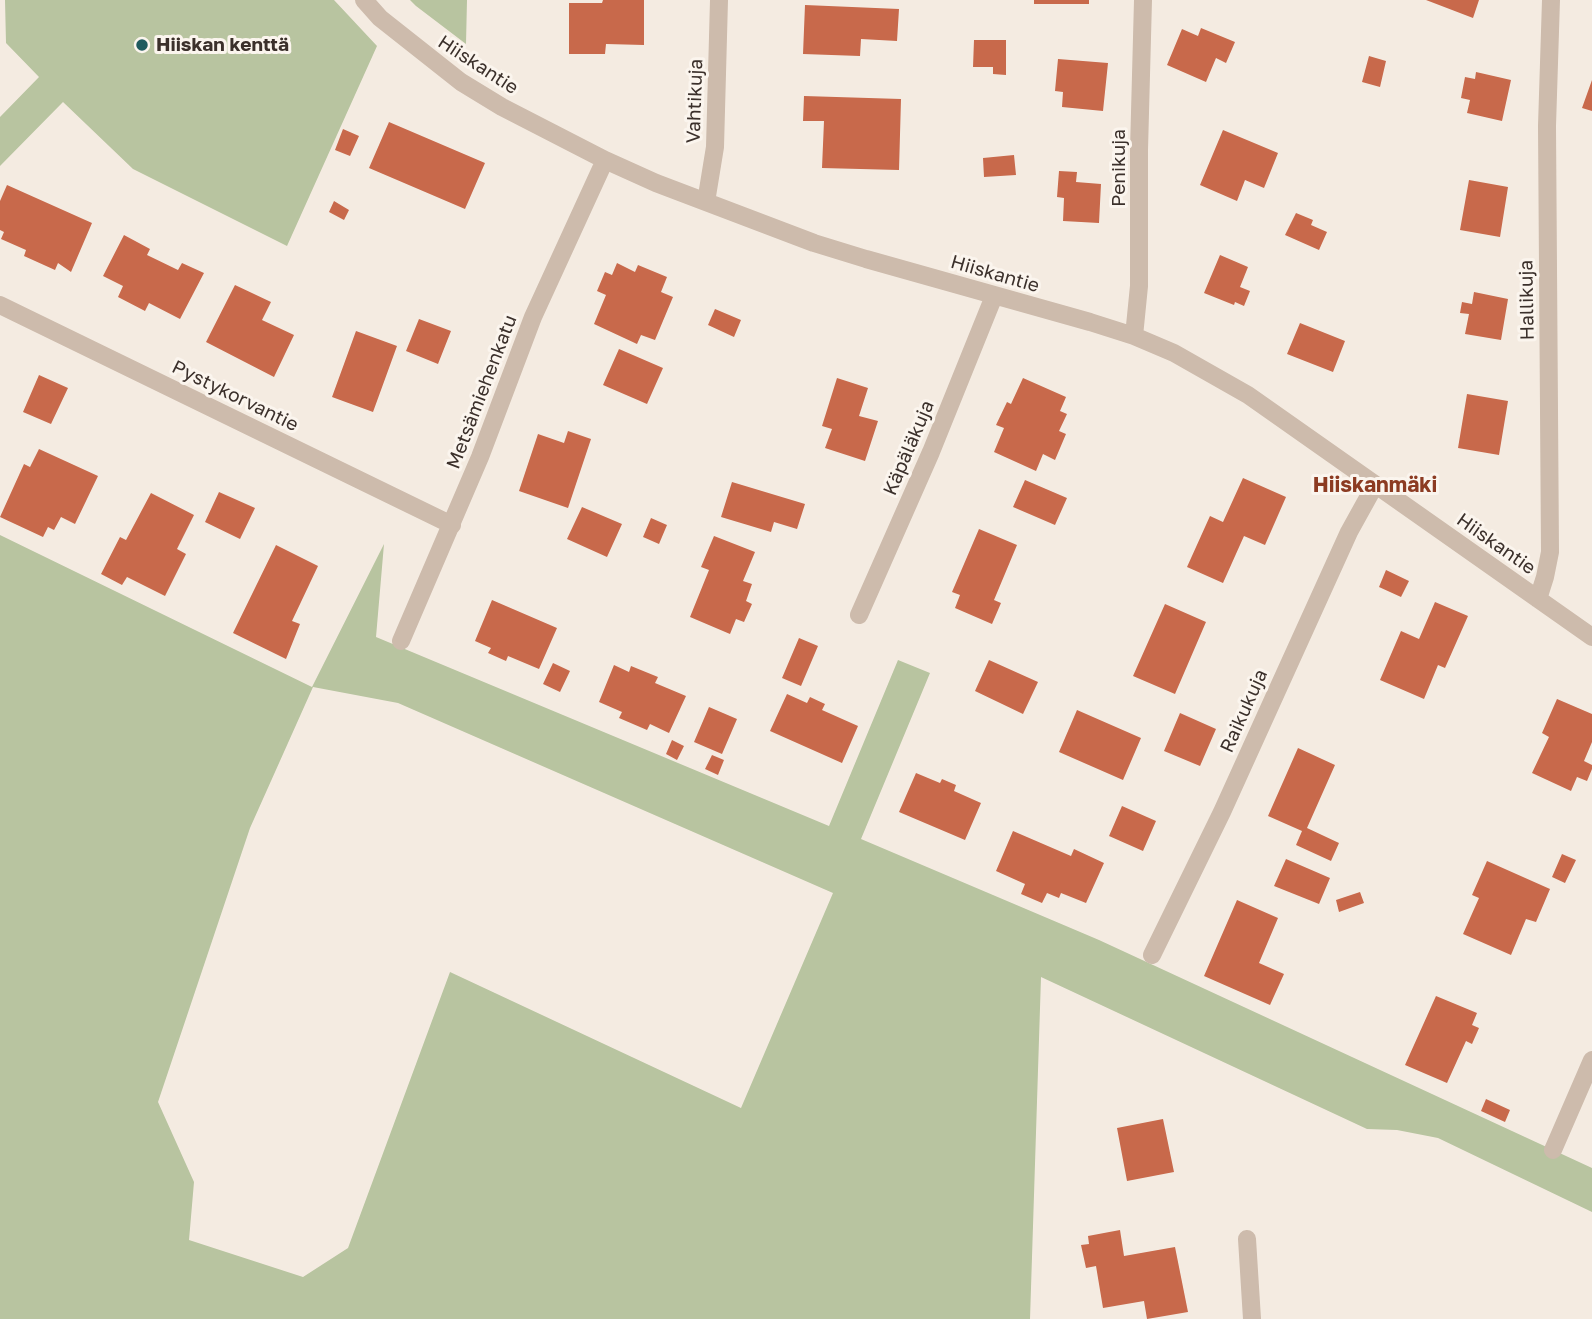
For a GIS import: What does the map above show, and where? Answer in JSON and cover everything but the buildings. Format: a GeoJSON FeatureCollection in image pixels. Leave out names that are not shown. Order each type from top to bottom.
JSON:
{"type":"FeatureCollection","features":[{"type":"Feature","properties":{"kind":"street","name":"Hiiskantie"},"geometry":{"type":"LineString","coordinates":[[363,0],[380,18],[460,82],[502,107],[605,160],[706,202],[827,247],[1134,335],[1174,353],[1221,379],[1592,637]]}},
{"type":"Feature","properties":{"kind":"street","name":"Vahtikuja"},"geometry":{"type":"LineString","coordinates":[[706,202],[715,147],[719,0]]}},
{"type":"Feature","properties":{"kind":"street","name":"Penikuja"},"geometry":{"type":"LineString","coordinates":[[1134,335],[1139,286],[1143,0]]}},
{"type":"Feature","properties":{"kind":"street","name":"Hallikuja"},"geometry":{"type":"LineString","coordinates":[[1538,599],[1550,552],[1547,126],[1551,0]]}},
{"type":"Feature","properties":{"kind":"street","name":"Metsämiehenkatu"},"geometry":{"type":"LineString","coordinates":[[401,641],[452,525],[533,317],[605,160]]}},
{"type":"Feature","properties":{"kind":"street","name":"Käpäläkuja"},"geometry":{"type":"LineString","coordinates":[[859,615],[931,452],[994,296]]}},
{"type":"Feature","properties":{"kind":"street","name":"Pystykorvantie"},"geometry":{"type":"LineString","coordinates":[[0,305],[452,525]]}},
{"type":"Feature","properties":{"kind":"street","name":"Raikukuja"},"geometry":{"type":"LineString","coordinates":[[1152,955],[1222,812],[1349,532],[1375,485]]}},
{"type":"Feature","properties":{"kind":"street"},"geometry":{"type":"LineString","coordinates":[[1553,1150],[1592,1059]]}},
{"type":"Feature","properties":{"kind":"street"},"geometry":{"type":"LineString","coordinates":[[1247,1240],[1252,1319]]}},
{"type":"Feature","properties":{"kind":"green space"},"geometry":{"type":"Polygon","coordinates":[[[5,0],[334,0],[377,46],[287,246],[133,169],[63,102],[0,166],[0,117],[39,77],[6,43],[5,0]]]}},
{"type":"Feature","properties":{"kind":"green space"},"geometry":{"type":"Polygon","coordinates":[[[410,0],[467,0],[466,44],[416,6],[410,0]]]}},
{"type":"Feature","properties":{"kind":"green space"},"geometry":{"type":"Polygon","coordinates":[[[0,535],[312,687],[384,544],[376,637],[829,826],[898,660],[930,673],[861,839],[1099,940],[1592,1168],[1592,1212],[1438,1138],[1397,1130],[1367,1129],[1041,977],[1030,1319],[0,1319],[0,535]],[[313,687],[250,828],[158,1102],[194,1182],[189,1240],[303,1277],[348,1248],[450,972],[741,1108],[833,893],[398,703],[313,687]]]}},
{"type":"Feature","properties":{"kind":"place","name":"Hiiskan kenttä"},"geometry":{"type":"Point","coordinates":[142,45]}},
{"type":"Feature","properties":{"kind":"district","name":"Hiiskanmäki"},"geometry":{"type":"Point","coordinates":[1375,485]}}]}
